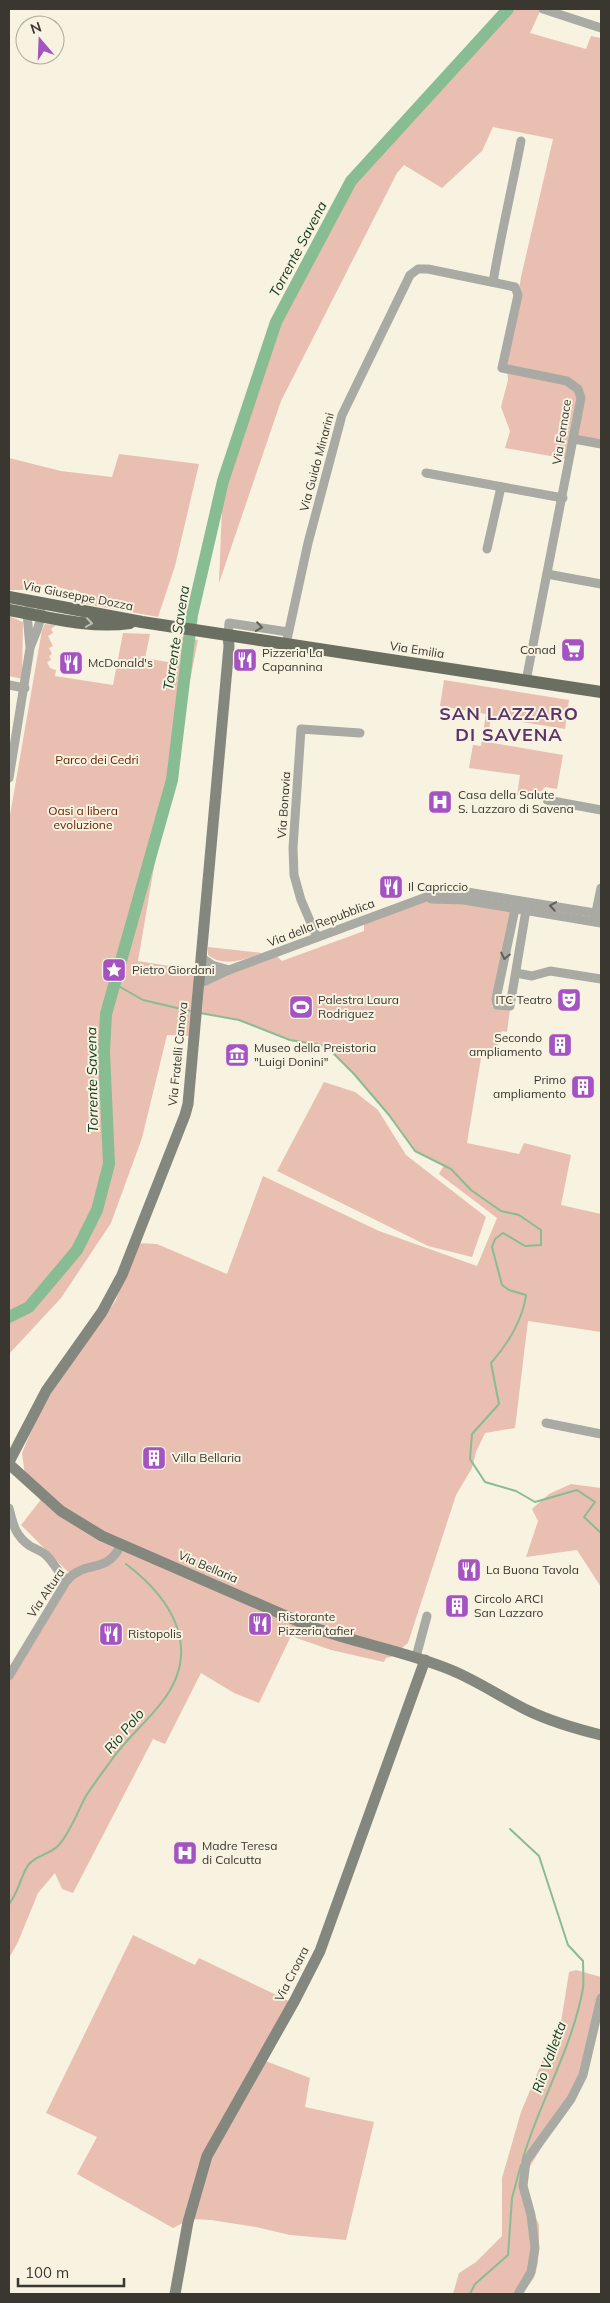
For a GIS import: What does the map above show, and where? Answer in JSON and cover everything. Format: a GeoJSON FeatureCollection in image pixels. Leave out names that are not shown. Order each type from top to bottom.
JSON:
{"type":"FeatureCollection","features":[{"type":"Feature","properties":{"kind":"main road","name":"Via Giuseppe Dozza"},"geometry":{"type":"LineString","coordinates":[[9,596],[142,622],[189,629]]}},
{"type":"Feature","properties":{"kind":"main road","name":"Via Giuseppe Dozza"},"geometry":{"type":"LineString","coordinates":[[9,610],[101,625],[142,622]]}},
{"type":"Feature","properties":{"kind":"main road","name":"Via Emilia"},"geometry":{"type":"LineString","coordinates":[[189,629],[210,632],[228,629],[287,638],[526,681],[601,692]]}},
{"type":"Feature","properties":{"kind":"street"},"geometry":{"type":"LineString","coordinates":[[543,9],[601,28]]}},
{"type":"Feature","properties":{"kind":"street"},"geometry":{"type":"LineString","coordinates":[[493,282],[503,222],[513,188],[521,141]]}},
{"type":"Feature","properties":{"kind":"street","name":"Via Fornace"},"geometry":{"type":"LineString","coordinates":[[414,270],[428,269],[515,287],[518,295],[502,368],[567,381],[578,389],[582,402],[526,681]]}},
{"type":"Feature","properties":{"kind":"street","name":"Via Guido Minarini"},"geometry":{"type":"LineString","coordinates":[[287,638],[308,543],[342,415],[414,270]]}},
{"type":"Feature","properties":{"kind":"street"},"geometry":{"type":"LineString","coordinates":[[574,439],[601,444]]}},
{"type":"Feature","properties":{"kind":"street"},"geometry":{"type":"LineString","coordinates":[[426,473],[563,498]]}},
{"type":"Feature","properties":{"kind":"street"},"geometry":{"type":"LineString","coordinates":[[487,549],[501,487]]}},
{"type":"Feature","properties":{"kind":"street"},"geometry":{"type":"LineString","coordinates":[[548,574],[601,584]]}},
{"type":"Feature","properties":{"kind":"street"},"geometry":{"type":"LineString","coordinates":[[9,778],[30,648],[41,616],[42,607],[37,602],[29,607],[27,613],[30,648]]}},
{"type":"Feature","properties":{"kind":"street","name":"Via Fratelli Canova"},"geometry":{"type":"LineString","coordinates":[[9,1463],[46,1391],[102,1312],[122,1275],[182,1127],[188,1104],[201,971],[229,646],[228,629]]}},
{"type":"Feature","properties":{"kind":"street"},"geometry":{"type":"LineString","coordinates":[[9,685],[25,688]]}},
{"type":"Feature","properties":{"kind":"street","name":"Via Bonavia"},"geometry":{"type":"LineString","coordinates":[[317,937],[297,888],[293,859],[301,729],[360,733]]}},
{"type":"Feature","properties":{"kind":"street"},"geometry":{"type":"LineString","coordinates":[[547,800],[601,810]]}},
{"type":"Feature","properties":{"kind":"street"},"geometry":{"type":"LineString","coordinates":[[598,918],[601,888]]}},
{"type":"Feature","properties":{"kind":"street","name":"Via della Repubblica"},"geometry":{"type":"LineString","coordinates":[[199,984],[225,971],[437,893],[598,918]]}},
{"type":"Feature","properties":{"kind":"street"},"geometry":{"type":"LineString","coordinates":[[522,907],[516,973],[510,1006],[497,1005],[496,999],[522,907]]}},
{"type":"Feature","properties":{"kind":"street"},"geometry":{"type":"LineString","coordinates":[[202,958],[225,971]]}},
{"type":"Feature","properties":{"kind":"street","name":"Via della Repubblica"},"geometry":{"type":"LineString","coordinates":[[201,971],[210,973],[225,971]]}},
{"type":"Feature","properties":{"kind":"street"},"geometry":{"type":"LineString","coordinates":[[516,973],[532,976],[550,971],[601,980]]}},
{"type":"Feature","properties":{"kind":"street"},"geometry":{"type":"LineString","coordinates":[[546,1423],[601,1434]]}},
{"type":"Feature","properties":{"kind":"street","name":"Via Bellaria"},"geometry":{"type":"LineString","coordinates":[[9,1463],[61,1511],[75,1521],[121,1545],[309,1626],[340,1638],[420,1659],[462,1675],[543,1717],[601,1735]]}},
{"type":"Feature","properties":{"kind":"street"},"geometry":{"type":"LineString","coordinates":[[9,1508],[13,1526],[19,1536],[28,1545],[44,1554],[60,1574],[68,1580]]}},
{"type":"Feature","properties":{"kind":"street","name":"Via Altura"},"geometry":{"type":"LineString","coordinates":[[9,1676],[68,1580],[81,1569],[107,1563],[116,1555],[121,1545]]}},
{"type":"Feature","properties":{"kind":"street"},"geometry":{"type":"LineString","coordinates":[[420,1659],[427,1616]]}},
{"type":"Feature","properties":{"kind":"street","name":"Via Croara"},"geometry":{"type":"LineString","coordinates":[[175,2294],[188,2222],[207,2156],[295,2000],[320,1951],[420,1659]]}},
{"type":"Feature","properties":{"kind":"street"},"geometry":{"type":"LineString","coordinates":[[518,2294],[531,2272],[535,2248],[531,2215],[522,2186],[526,2161],[571,2099],[583,2075],[601,1998]]}},
{"type":"Feature","properties":{"kind":"green space"},"geometry":{"type":"Polygon","coordinates":[[[508,9],[541,9],[530,33],[586,49],[591,36],[601,38],[601,444],[571,438],[567,459],[505,448],[510,431],[501,407],[508,380],[507,365],[521,277],[553,139],[493,127],[482,151],[442,188],[404,165],[397,173],[281,401],[219,583],[223,481],[276,322],[351,181],[508,9]]]}},
{"type":"Feature","properties":{"kind":"green space"},"geometry":{"type":"Polygon","coordinates":[[[119,454],[199,464],[175,566],[158,617],[86,604],[87,596],[74,589],[72,591],[47,584],[22,590],[9,590],[9,458],[61,471],[112,477],[119,454]]]}},
{"type":"Feature","properties":{"kind":"green space"},"geometry":{"type":"Polygon","coordinates":[[[9,616],[23,622],[22,679],[9,676],[9,616]]]}},
{"type":"Feature","properties":{"kind":"green space","name":"Parco dei Cedri"},"geometry":{"type":"Polygon","coordinates":[[[45,624],[56,625],[51,629],[53,633],[48,636],[53,646],[49,648],[52,654],[49,656],[51,660],[47,662],[50,668],[56,670],[55,676],[113,685],[123,633],[150,634],[145,658],[173,663],[176,636],[198,640],[171,776],[146,872],[164,808],[138,961],[201,971],[191,1036],[167,1035],[142,1138],[111,1223],[61,1298],[9,1354],[9,821],[42,630],[45,624]]]}},
{"type":"Feature","properties":{"kind":"green space"},"geometry":{"type":"Polygon","coordinates":[[[444,680],[569,700],[565,729],[491,717],[487,742],[563,755],[557,789],[545,787],[535,798],[517,795],[520,775],[469,768],[473,745],[481,746],[486,714],[440,706],[444,680]]]}},
{"type":"Feature","properties":{"kind":"green space"},"geometry":{"type":"Polygon","coordinates":[[[421,899],[512,908],[492,1007],[510,1009],[507,1032],[502,1031],[494,1056],[482,1052],[467,1143],[519,1154],[524,1143],[571,1155],[561,1205],[601,1214],[601,1332],[528,1321],[515,1428],[485,1433],[476,1452],[472,1468],[456,1495],[408,1643],[391,1657],[386,1658],[384,1662],[331,1650],[291,1636],[259,1703],[234,1693],[201,1673],[165,1744],[153,1739],[73,1893],[62,1889],[55,1873],[38,1893],[18,1942],[9,1958],[9,1665],[17,1664],[70,1574],[21,1525],[43,1497],[25,1475],[22,1453],[41,1408],[116,1300],[136,1243],[157,1244],[227,1274],[263,1176],[379,1231],[477,1266],[497,1218],[439,1174],[444,1165],[415,1151],[389,1115],[354,1074],[326,1046],[290,1040],[239,1020],[202,1013],[204,987],[214,977],[274,954],[282,961],[364,931],[364,920],[421,899]]]}},
{"type":"Feature","properties":{"kind":"green space"},"geometry":{"type":"Polygon","coordinates":[[[208,947],[262,953],[249,958],[228,962],[214,959],[208,955],[208,947]]]}},
{"type":"Feature","properties":{"kind":"green space"},"geometry":{"type":"Polygon","coordinates":[[[324,1082],[355,1092],[378,1110],[406,1155],[486,1217],[472,1257],[428,1246],[277,1171],[324,1082]]]}},
{"type":"Feature","properties":{"kind":"green space"},"geometry":{"type":"Polygon","coordinates":[[[571,1484],[601,1488],[601,1587],[577,1550],[526,1557],[538,1521],[532,1509],[549,1494],[571,1484]]]}},
{"type":"Feature","properties":{"kind":"green space"},"geometry":{"type":"Polygon","coordinates":[[[133,1935],[195,1965],[199,1958],[293,2003],[263,2060],[310,2078],[305,2107],[374,2122],[346,2240],[290,2235],[256,2227],[211,2220],[191,2219],[173,2228],[77,2174],[97,2137],[46,2113],[133,1935]]]}},
{"type":"Feature","properties":{"kind":"green space"},"geometry":{"type":"Polygon","coordinates":[[[576,1970],[601,1977],[601,2001],[586,2074],[526,2173],[528,2198],[539,2225],[538,2263],[534,2278],[522,2294],[453,2294],[459,2273],[476,2262],[502,2236],[502,2178],[521,2112],[549,2045],[558,2041],[569,1972],[576,1970]]]}},
{"type":"Feature","properties":{"kind":"waterway","name":"Torrente Savena"},"geometry":{"type":"LineString","coordinates":[[9,1317],[29,1307],[77,1250],[97,1210],[109,1164],[104,1052],[106,1014],[172,780],[192,615],[223,481],[276,322],[351,181],[508,9]]}},
{"type":"Feature","properties":{"kind":"waterway"},"geometry":{"type":"LineString","coordinates":[[115,984],[143,1000],[190,1011]]}},
{"type":"Feature","properties":{"kind":"waterway"},"geometry":{"type":"LineString","coordinates":[[200,1013],[239,1020],[290,1040],[326,1046],[354,1074],[389,1115],[415,1151],[451,1169],[471,1190],[501,1211],[519,1215],[541,1230],[541,1245],[525,1246],[503,1233],[495,1239],[492,1247],[502,1285],[509,1290],[526,1295],[522,1313],[514,1331],[491,1363],[499,1404],[472,1434],[470,1459],[485,1482],[516,1491],[535,1502],[577,1490],[595,1502],[584,1517],[601,1533]]}},
{"type":"Feature","properties":{"kind":"waterway","name":"Rio Polo"},"geometry":{"type":"LineString","coordinates":[[9,1904],[29,1864],[55,1849],[63,1840],[95,1783],[122,1746],[162,1702],[174,1682],[180,1663],[181,1644],[177,1626],[157,1593],[126,1564]]}},
{"type":"Feature","properties":{"kind":"waterway","name":"Rio Valletta"},"geometry":{"type":"LineString","coordinates":[[510,1829],[539,1856],[568,1945],[583,1961],[583,1988],[572,2031],[523,2158]]}},
{"type":"Feature","properties":{"kind":"waterway","name":"Rio Valletta"},"geometry":{"type":"LineString","coordinates":[[470,2294],[475,2284],[508,2255],[512,2198],[521,2165]]}},
{"type":"Feature","properties":{"kind":"place","name":"Conad"},"geometry":{"type":"Point","coordinates":[573,650]}},
{"type":"Feature","properties":{"kind":"place","name":"Pizzeria La Capannina"},"geometry":{"type":"Point","coordinates":[245,660]}},
{"type":"Feature","properties":{"kind":"place","name":"McDonald's"},"geometry":{"type":"Point","coordinates":[71,663]}},
{"type":"Feature","properties":{"kind":"place","name":"Casa della Salute S. Lazzaro di Savena"},"geometry":{"type":"Point","coordinates":[440,802]}},
{"type":"Feature","properties":{"kind":"place","name":"Il Capriccio"},"geometry":{"type":"Point","coordinates":[391,887]}},
{"type":"Feature","properties":{"kind":"place","name":"Pietro Giordani"},"geometry":{"type":"Point","coordinates":[114,970]}},
{"type":"Feature","properties":{"kind":"place","name":"ITC Teatro"},"geometry":{"type":"Point","coordinates":[569,1000]}},
{"type":"Feature","properties":{"kind":"place","name":"Palestra Laura Rodriguez"},"geometry":{"type":"Point","coordinates":[301,1007]}},
{"type":"Feature","properties":{"kind":"place","name":"Secondo ampliamento"},"geometry":{"type":"Point","coordinates":[560,1045]}},
{"type":"Feature","properties":{"kind":"place","name":"Museo della Preistoria \"Luigi Donini\""},"geometry":{"type":"Point","coordinates":[237,1055]}},
{"type":"Feature","properties":{"kind":"place","name":"Primo ampliamento"},"geometry":{"type":"Point","coordinates":[583,1087]}},
{"type":"Feature","properties":{"kind":"place","name":"Villa Bellaria"},"geometry":{"type":"Point","coordinates":[154,1458]}},
{"type":"Feature","properties":{"kind":"place","name":"La Buona Tavola"},"geometry":{"type":"Point","coordinates":[469,1570]}},
{"type":"Feature","properties":{"kind":"place","name":"Circolo ARCI San Lazzaro"},"geometry":{"type":"Point","coordinates":[457,1606]}},
{"type":"Feature","properties":{"kind":"place","name":"Ristorante Pizzeria tafier"},"geometry":{"type":"Point","coordinates":[260,1624]}},
{"type":"Feature","properties":{"kind":"place","name":"Ristopolis"},"geometry":{"type":"Point","coordinates":[111,1634]}},
{"type":"Feature","properties":{"kind":"place","name":"Madre Teresa di Calcutta"},"geometry":{"type":"Point","coordinates":[185,1853]}},
{"type":"Feature","properties":{"kind":"district","name":"SAN LAZZARO DI SAVENA"},"geometry":{"type":"Point","coordinates":[509,724]}},
{"type":"Feature","properties":{"kind":"park label","name":"Oasi a libera evoluzione"},"geometry":{"type":"Point","coordinates":[83,818]}}]}
